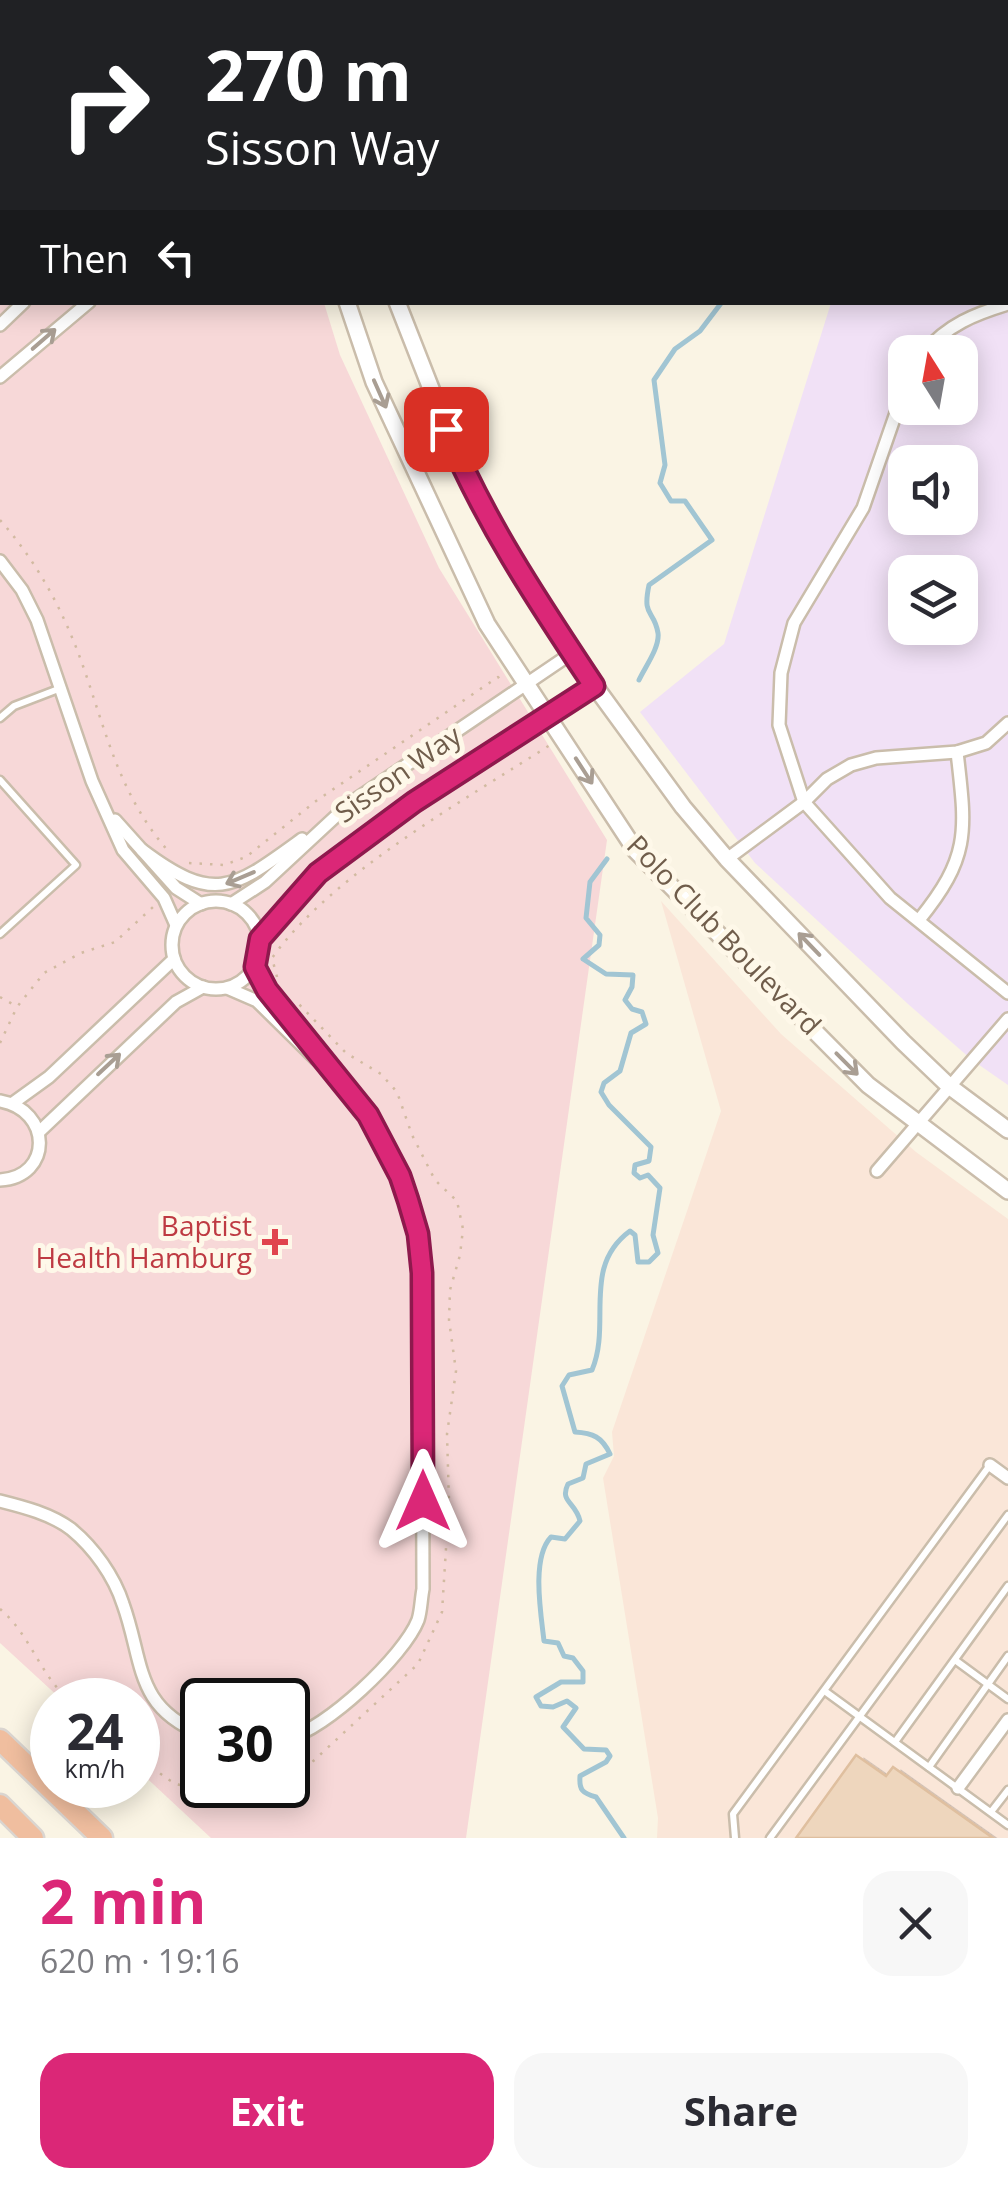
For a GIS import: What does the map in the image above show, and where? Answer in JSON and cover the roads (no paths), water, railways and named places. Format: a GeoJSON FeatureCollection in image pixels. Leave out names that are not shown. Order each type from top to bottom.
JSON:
{"type":"FeatureCollection","features":[{"type":"Feature","properties":{"kind":"highway"},"geometry":{"type":"LineString","coordinates":[[0,1740],[102,1838]]}},
{"type":"Feature","properties":{"kind":"highway"},"geometry":{"type":"LineString","coordinates":[[0,1808],[25,1838]]}},
{"type":"Feature","properties":{"kind":"highway"},"geometry":{"type":"LineString","coordinates":[[0,1808],[33,1838]]}},
{"type":"Feature","properties":{"kind":"street"},"geometry":{"type":"LineString","coordinates":[[0,325],[21,305]]}},
{"type":"Feature","properties":{"kind":"street"},"geometry":{"type":"LineString","coordinates":[[0,376],[84,305]]}},
{"type":"Feature","properties":{"kind":"street","name":"Polo Club Boulevard"},"geometry":{"type":"LineString","coordinates":[[348,305],[374,382],[487,624],[636,850],[868,1085],[1008,1191]]}},
{"type":"Feature","properties":{"kind":"street","name":"Polo Club Boulevard"},"geometry":{"type":"LineString","coordinates":[[398,305],[459,460],[521,577],[594,686],[683,807],[726,859],[949,1086],[1008,1130]]}},
{"type":"Feature","properties":{"kind":"street"},"geometry":{"type":"LineString","coordinates":[[941,335],[970,316],[1005,305]]}},
{"type":"Feature","properties":{"kind":"street"},"geometry":{"type":"LineString","coordinates":[[892,425],[864,508],[794,623],[781,673],[779,724],[804,802],[890,898],[1008,992]]}},
{"type":"Feature","properties":{"kind":"street"},"geometry":{"type":"LineString","coordinates":[[0,561],[22,590],[37,620],[92,780],[123,850],[164,898],[176,925]]}},
{"type":"Feature","properties":{"kind":"street","name":"Sisson Way"},"geometry":{"type":"LineString","coordinates":[[231,904],[266,882],[349,804],[572,653]]}},
{"type":"Feature","properties":{"kind":"street","name":"Sisson Way"},"geometry":{"type":"LineString","coordinates":[[260,939],[318,873],[414,802],[594,686]]}},
{"type":"Feature","properties":{"kind":"street"},"geometry":{"type":"LineString","coordinates":[[726,859],[804,802],[827,778],[850,765],[876,758],[957,752],[986,743],[1008,723]]}},
{"type":"Feature","properties":{"kind":"street"},"geometry":{"type":"LineString","coordinates":[[920,920],[944,889],[961,850],[957,752]]}},
{"type":"Feature","properties":{"kind":"street"},"geometry":{"type":"LineString","coordinates":[[142,850],[183,879],[221,886],[238,882],[266,866],[349,804]]}},
{"type":"Feature","properties":{"kind":"street"},"geometry":{"type":"LineString","coordinates":[[107,812],[176,888],[201,904]]}},
{"type":"Feature","properties":{"kind":"street"},"geometry":{"type":"LineString","coordinates":[[228,988],[255,967],[260,939],[251,917],[231,904],[201,904],[176,925],[173,936],[174,959],[185,976],[203,987],[228,988],[257,1001],[342,1082]]}},
{"type":"Feature","properties":{"kind":"street"},"geometry":{"type":"LineString","coordinates":[[6,1102],[49,1077],[174,959]]}},
{"type":"Feature","properties":{"kind":"street"},"geometry":{"type":"LineString","coordinates":[[255,967],[267,990],[368,1115],[400,1176],[418,1234],[422,1273],[423,1590],[418,1620],[397,1653],[327,1720],[310,1728]]}},
{"type":"Feature","properties":{"kind":"street"},"geometry":{"type":"LineString","coordinates":[[39,1132],[176,1002],[203,987]]}},
{"type":"Feature","properties":{"kind":"street"},"geometry":{"type":"LineString","coordinates":[[877,1171],[1008,1019]]}},
{"type":"Feature","properties":{"kind":"street"},"geometry":{"type":"LineString","coordinates":[[0,1180],[20,1175],[30,1167],[40,1144],[39,1132],[25,1110],[6,1102]]}},
{"type":"Feature","properties":{"kind":"street"},"geometry":{"type":"LineString","coordinates":[[990,1465],[1008,1478]]}},
{"type":"Feature","properties":{"kind":"street"},"geometry":{"type":"LineString","coordinates":[[0,1501],[34,1510],[69,1528],[99,1557],[123,1602],[140,1674],[155,1700],[180,1724]]}},
{"type":"Feature","properties":{"kind":"street"},"geometry":{"type":"LineString","coordinates":[[958,1788],[1008,1720]]}},
{"type":"Feature","properties":{"kind":"lane"},"geometry":{"type":"LineString","coordinates":[[0,718],[14,706],[61,688]]}},
{"type":"Feature","properties":{"kind":"lane"},"geometry":{"type":"LineString","coordinates":[[0,780],[76,865],[0,934]]}},
{"type":"Feature","properties":{"kind":"lane"},"geometry":{"type":"LineString","coordinates":[[734,1838],[733,1814],[990,1465]]}},
{"type":"Feature","properties":{"kind":"lane"},"geometry":{"type":"LineString","coordinates":[[770,1838],[1008,1515]]}},
{"type":"Feature","properties":{"kind":"lane"},"geometry":{"type":"LineString","coordinates":[[895,1742],[1008,1586]]}},
{"type":"Feature","properties":{"kind":"lane"},"geometry":{"type":"LineString","coordinates":[[929,1767],[1008,1656]]}},
{"type":"Feature","properties":{"kind":"lane"},"geometry":{"type":"LineString","coordinates":[[955,1660],[1008,1699]]}},
{"type":"Feature","properties":{"kind":"lane"},"geometry":{"type":"LineString","coordinates":[[826,1692],[1008,1825]]}},
{"type":"Feature","properties":{"kind":"lane"},"geometry":{"type":"LineString","coordinates":[[991,1812],[1008,1790]]}},
{"type":"Feature","properties":{"kind":"waterway"},"geometry":{"type":"LineString","coordinates":[[639,680],[658,639],[648,608],[649,585],[712,540],[685,501],[671,501],[660,483],[665,465],[654,380],[675,349],[700,331],[720,305]]}},
{"type":"Feature","properties":{"kind":"waterway"},"geometry":{"type":"LineString","coordinates":[[607,859],[590,882],[586,918],[600,935],[599,945],[583,959],[606,974],[633,975],[625,1000],[632,1009],[642,1012],[646,1024],[631,1033],[620,1071],[604,1083],[601,1092],[651,1147],[649,1161],[635,1165],[634,1173],[640,1178],[648,1175],[660,1188],[653,1235],[658,1253],[649,1262],[638,1262],[635,1235],[630,1231],[615,1245],[602,1278],[599,1334],[592,1370],[569,1375],[562,1386],[575,1432],[596,1437],[610,1454],[586,1464],[583,1478],[568,1484],[567,1499],[580,1521],[565,1539],[551,1537],[539,1572],[544,1641],[558,1643],[564,1656],[573,1658],[583,1671],[583,1682],[561,1682],[536,1697],[541,1706],[553,1707],[567,1701],[576,1708],[563,1727],[584,1749],[606,1750],[610,1756],[580,1776],[580,1785],[596,1797],[624,1838]]}},
{"type":"Feature","properties":{"kind":"place","name":"Baptist Health Hamburg"},"geometry":{"type":"Point","coordinates":[275,1242]}}]}
